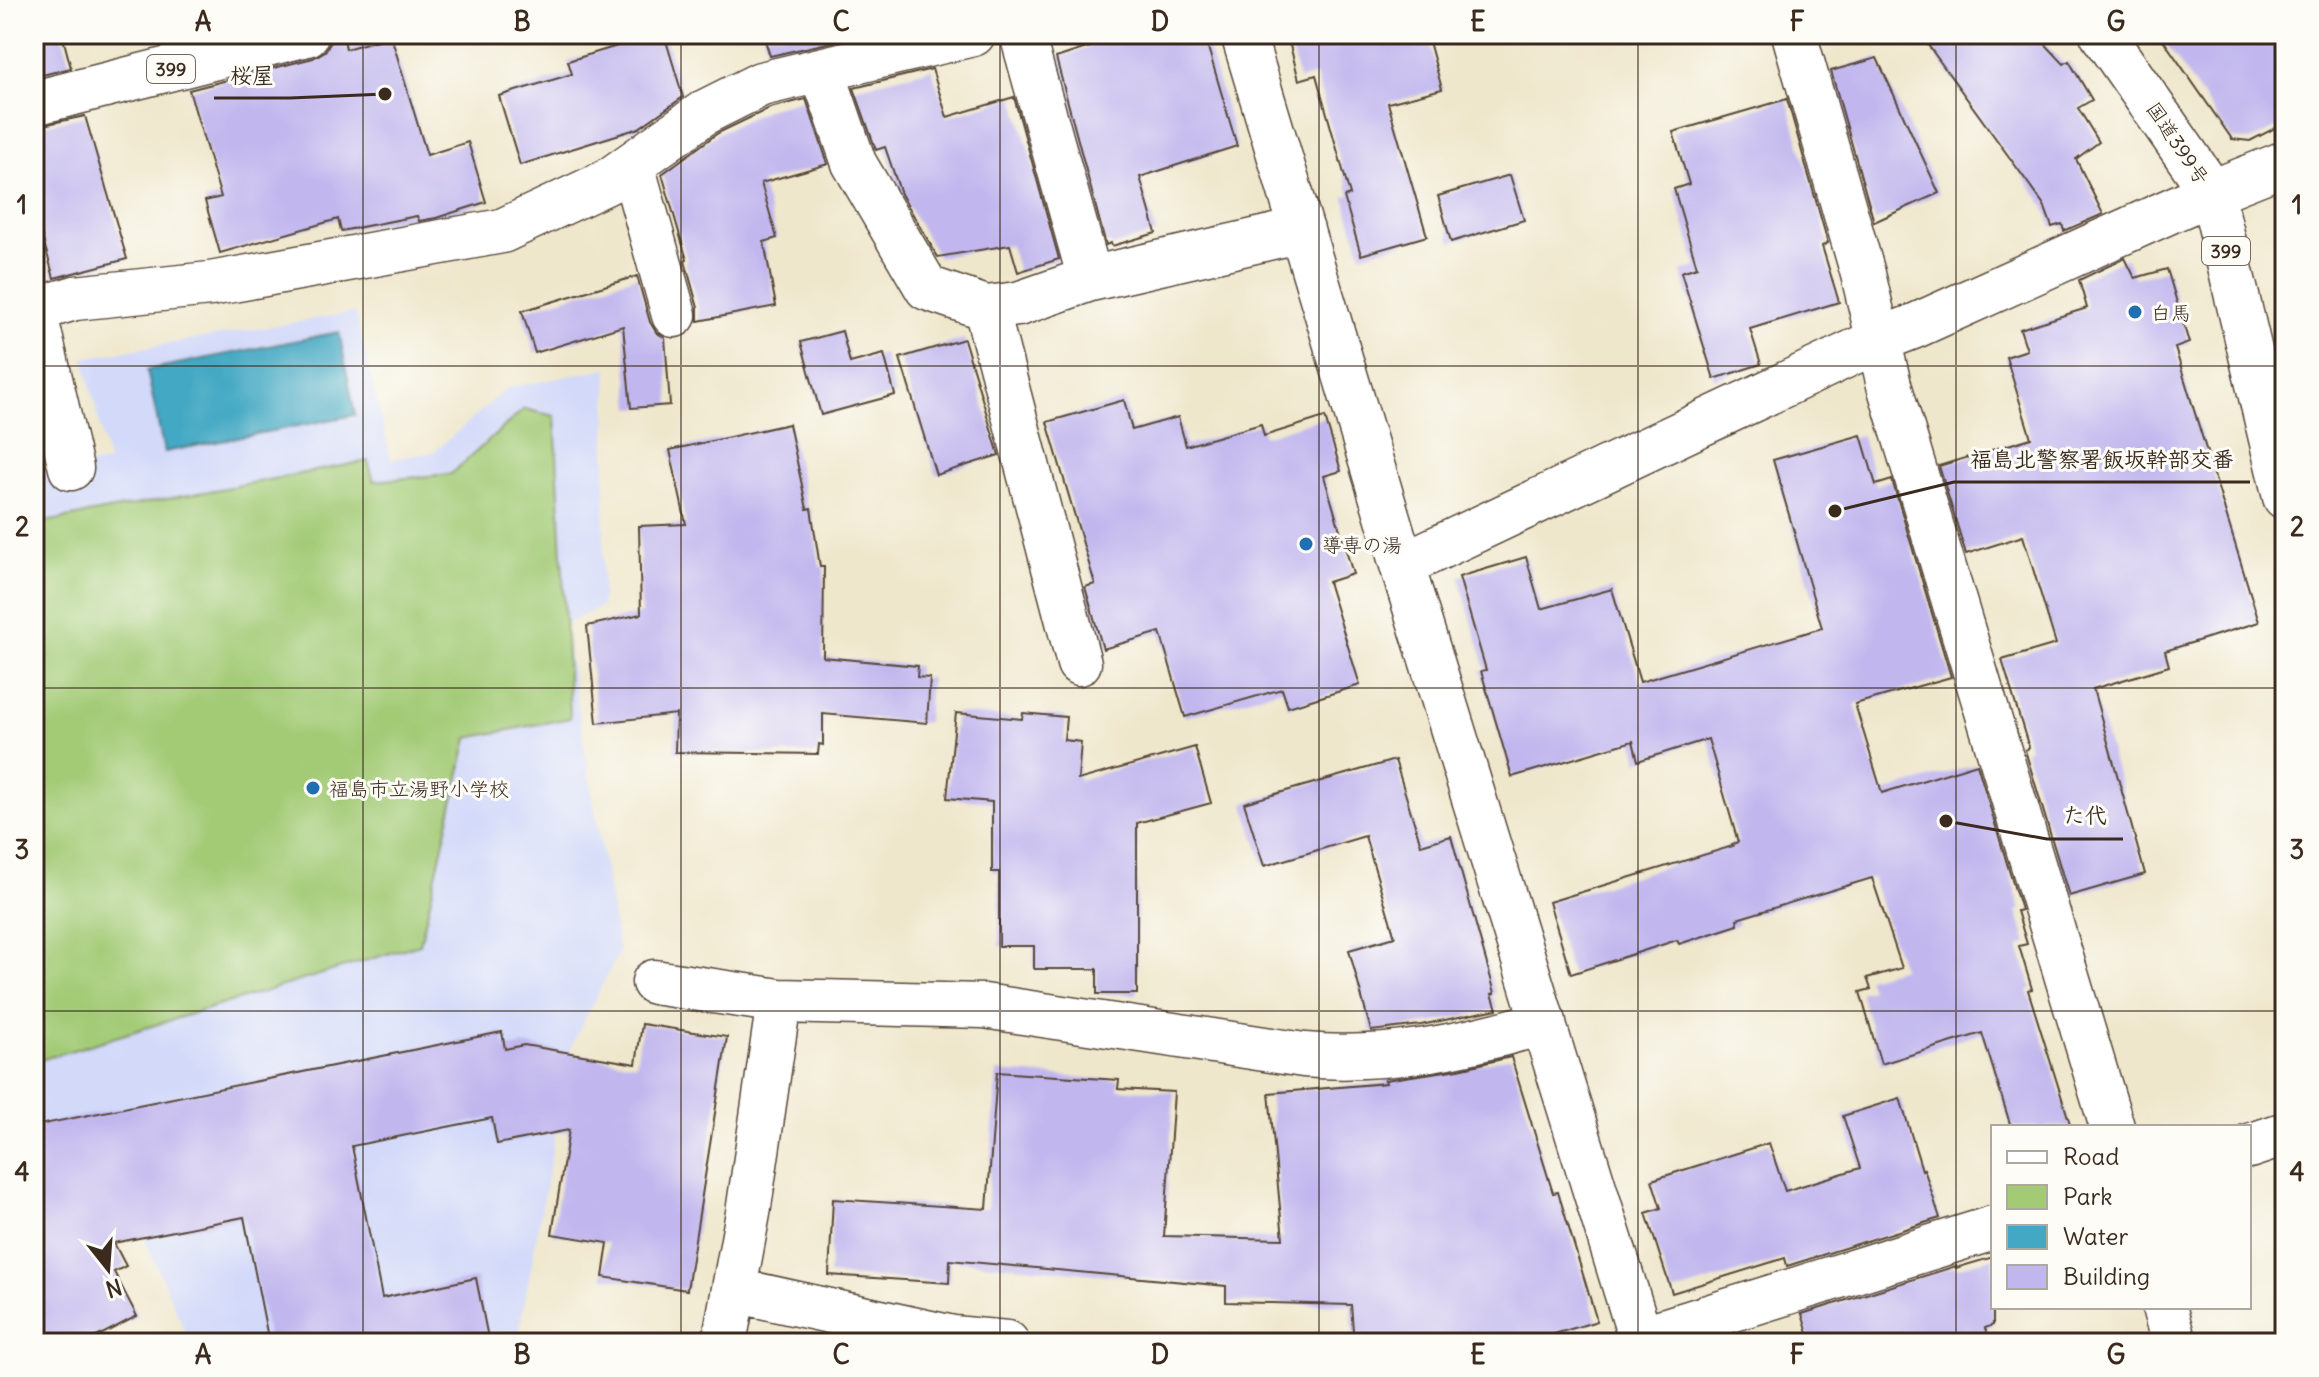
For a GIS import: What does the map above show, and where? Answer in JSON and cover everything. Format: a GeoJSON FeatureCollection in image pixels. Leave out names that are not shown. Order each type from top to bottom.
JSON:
{"type":"FeatureCollection","features":[{"type":"Feature","properties":{"kind":"main road","name":"399"},"geometry":{"type":"LineString","coordinates":[[34,103],[307,34]]}},
{"type":"Feature","properties":{"kind":"main road"},"geometry":{"type":"LineString","coordinates":[[71,468],[34,310],[75,298],[210,284],[502,231],[607,182],[705,112],[761,84],[973,34]]}},
{"type":"Feature","properties":{"kind":"main road"},"geometry":{"type":"LineString","coordinates":[[1022,34],[1090,279]]}},
{"type":"Feature","properties":{"kind":"main road"},"geometry":{"type":"LineString","coordinates":[[1243,34],[1402,565],[1642,1340],[1991,1229]]}},
{"type":"Feature","properties":{"kind":"main road"},"geometry":{"type":"LineString","coordinates":[[1794,34],[1863,274],[1889,385],[2111,1125]]}},
{"type":"Feature","properties":{"kind":"main road","name":"国道399号"},"geometry":{"type":"LineString","coordinates":[[2102,34],[2212,192],[2285,497]]}},
{"type":"Feature","properties":{"kind":"main road"},"geometry":{"type":"LineString","coordinates":[[822,70],[854,163],[927,288],[986,308],[1018,304],[1090,279],[1302,230]]}},
{"type":"Feature","properties":{"kind":"main road"},"geometry":{"type":"LineString","coordinates":[[1402,565],[1879,340],[2212,192],[2285,163]]}},
{"type":"Feature","properties":{"kind":"main road"},"geometry":{"type":"LineString","coordinates":[[632,165],[674,315]]}},
{"type":"Feature","properties":{"kind":"main road"},"geometry":{"type":"LineString","coordinates":[[986,308],[1079,663]]}},
{"type":"Feature","properties":{"kind":"main road"},"geometry":{"type":"LineString","coordinates":[[654,982],[779,1001],[984,1006],[1346,1059],[1408,1054],[1544,1022]]}},
{"type":"Feature","properties":{"kind":"main road"},"geometry":{"type":"LineString","coordinates":[[724,1343],[779,1001]]}},
{"type":"Feature","properties":{"kind":"main road"},"geometry":{"type":"LineString","coordinates":[[2251,1145],[2285,1134]]}},
{"type":"Feature","properties":{"kind":"main road"},"geometry":{"type":"LineString","coordinates":[[734,1290],[953,1338],[1007,1343]]}},
{"type":"Feature","properties":{"kind":"main road"},"geometry":{"type":"LineString","coordinates":[[2165,1309],[2174,1343]]}},
{"type":"Feature","properties":{"kind":"shaded area","name":"福島市立湯野小学校"},"geometry":{"type":"Polygon","coordinates":[[[355,312],[391,459],[434,452],[507,388],[608,368],[602,606],[564,625],[619,952],[572,1045],[517,1343],[190,1343],[138,1223],[34,1249],[34,473],[108,462],[84,358],[355,312]]]}},
{"type":"Feature","properties":{"kind":"green space"},"geometry":{"type":"Polygon","coordinates":[[[524,409],[555,416],[570,718],[468,738],[420,944],[34,1062],[34,524],[368,461],[374,481],[451,474],[524,409]]]}},
{"type":"Feature","properties":{"kind":"water"},"geometry":{"type":"Polygon","coordinates":[[[339,332],[355,415],[164,452],[147,370],[339,332]]]}},
{"type":"Feature","properties":{"kind":"building"},"geometry":{"type":"Polygon","coordinates":[[[34,34],[62,34],[71,68],[34,77],[34,34]]]}},
{"type":"Feature","properties":{"kind":"building"},"geometry":{"type":"Polygon","coordinates":[[[331,34],[343,34],[346,49],[391,36],[427,155],[468,142],[486,202],[436,218],[419,221],[417,216],[341,231],[338,219],[220,253],[205,201],[221,197],[189,90],[313,58],[325,51],[331,42],[331,34]]]}},
{"type":"Feature","properties":{"kind":"building"},"geometry":{"type":"Polygon","coordinates":[[[664,34],[683,97],[639,128],[520,165],[499,96],[572,74],[568,61],[664,34]]]}},
{"type":"Feature","properties":{"kind":"building"},"geometry":{"type":"Polygon","coordinates":[[[763,34],[839,34],[841,40],[770,56],[763,34]]]}},
{"type":"Feature","properties":{"kind":"building"},"geometry":{"type":"Polygon","coordinates":[[[1129,34],[1204,34],[1237,146],[1140,177],[1156,233],[1112,246],[1111,243],[1106,245],[1056,58],[1129,34]]]}},
{"type":"Feature","properties":{"kind":"building"},"geometry":{"type":"Polygon","coordinates":[[[1287,34],[1427,34],[1442,89],[1388,103],[1427,236],[1361,255],[1344,197],[1350,195],[1316,75],[1299,80],[1287,34]]]}},
{"type":"Feature","properties":{"kind":"building"},"geometry":{"type":"Polygon","coordinates":[[[1920,34],[2036,34],[2064,64],[2069,61],[2092,100],[2078,108],[2099,142],[2076,159],[2103,214],[2064,231],[2062,224],[2052,227],[2044,205],[1920,34]]]}},
{"type":"Feature","properties":{"kind":"building"},"geometry":{"type":"Polygon","coordinates":[[[2159,34],[2271,34],[2285,57],[2285,123],[2250,141],[2232,139],[2159,34]]]}},
{"type":"Feature","properties":{"kind":"building"},"geometry":{"type":"Polygon","coordinates":[[[1877,58],[1939,193],[1874,222],[1831,71],[1877,58]]]}},
{"type":"Feature","properties":{"kind":"building"},"geometry":{"type":"Polygon","coordinates":[[[932,69],[947,117],[1014,97],[1059,259],[1018,272],[1010,245],[938,257],[901,194],[885,147],[876,150],[854,88],[932,69]]]}},
{"type":"Feature","properties":{"kind":"building"},"geometry":{"type":"Polygon","coordinates":[[[806,99],[828,164],[761,183],[777,238],[764,242],[776,306],[698,321],[687,260],[662,174],[718,133],[770,108],[806,99]]]}},
{"type":"Feature","properties":{"kind":"building"},"geometry":{"type":"Polygon","coordinates":[[[1787,99],[1828,243],[1822,246],[1839,302],[1750,329],[1761,364],[1714,379],[1681,272],[1697,267],[1674,189],[1689,184],[1673,132],[1787,99]]]}},
{"type":"Feature","properties":{"kind":"building"},"geometry":{"type":"Polygon","coordinates":[[[85,116],[127,259],[54,278],[34,208],[34,127],[85,116]]]}},
{"type":"Feature","properties":{"kind":"building"},"geometry":{"type":"Polygon","coordinates":[[[1510,175],[1524,220],[1451,242],[1438,196],[1510,175]]]}},
{"type":"Feature","properties":{"kind":"building"},"geometry":{"type":"Polygon","coordinates":[[[2125,258],[2135,278],[2167,269],[2189,343],[2175,348],[2259,622],[2165,651],[2169,666],[2093,689],[2145,874],[2069,896],[2025,750],[2029,748],[2002,660],[2056,644],[2023,536],[1966,554],[1939,466],[2031,438],[2006,357],[2027,350],[2020,329],[2087,308],[2079,280],[2125,258]]]}},
{"type":"Feature","properties":{"kind":"building"},"geometry":{"type":"Polygon","coordinates":[[[637,276],[650,322],[656,332],[665,338],[670,405],[631,408],[623,326],[535,353],[522,311],[637,276]]]}},
{"type":"Feature","properties":{"kind":"building"},"geometry":{"type":"Polygon","coordinates":[[[842,331],[850,363],[884,354],[895,395],[821,415],[801,342],[842,331]]]}},
{"type":"Feature","properties":{"kind":"building"},"geometry":{"type":"Polygon","coordinates":[[[964,339],[999,455],[936,475],[900,358],[964,339]]]}},
{"type":"Feature","properties":{"kind":"building"},"geometry":{"type":"Polygon","coordinates":[[[1124,400],[1132,430],[1178,417],[1186,446],[1261,424],[1264,436],[1325,417],[1341,471],[1324,476],[1353,574],[1328,582],[1360,685],[1288,707],[1282,689],[1185,717],[1160,632],[1103,649],[1085,587],[1095,584],[1047,422],[1124,400]]]}},
{"type":"Feature","properties":{"kind":"building"},"geometry":{"type":"Polygon","coordinates":[[[789,424],[807,509],[811,508],[820,567],[824,567],[823,657],[918,666],[917,677],[930,678],[927,723],[823,714],[823,745],[819,744],[818,754],[675,752],[676,714],[597,723],[587,626],[641,614],[639,526],[686,524],[670,450],[789,424]]]}},
{"type":"Feature","properties":{"kind":"building"},"geometry":{"type":"Polygon","coordinates":[[[1861,435],[1876,485],[1892,480],[1951,677],[1855,704],[1882,793],[1977,764],[2021,910],[2017,911],[2027,944],[2019,946],[2032,989],[2028,990],[2070,1125],[2010,1125],[1982,1033],[1881,1064],[1860,992],[1871,989],[1867,978],[1902,968],[1872,878],[1737,919],[1738,925],[1679,944],[1677,940],[1571,974],[1549,902],[1738,842],[1708,739],[1638,761],[1633,741],[1512,777],[1481,671],[1486,670],[1459,577],[1526,557],[1541,609],[1612,589],[1640,682],[1822,628],[1773,460],[1861,435]]]}},
{"type":"Feature","properties":{"kind":"building"},"geometry":{"type":"Polygon","coordinates":[[[956,713],[1022,719],[1023,713],[1066,717],[1064,740],[1081,742],[1078,780],[1195,747],[1211,803],[1137,823],[1137,994],[1097,994],[1097,969],[1034,969],[1034,946],[999,946],[999,872],[992,872],[992,802],[947,798],[956,713]]]}},
{"type":"Feature","properties":{"kind":"building"},"geometry":{"type":"Polygon","coordinates":[[[1395,760],[1421,845],[1451,836],[1497,1009],[1421,1025],[1371,1031],[1349,950],[1395,937],[1365,836],[1264,866],[1244,803],[1395,760]]]}},
{"type":"Feature","properties":{"kind":"building"},"geometry":{"type":"Polygon","coordinates":[[[642,1024],[727,1037],[687,1290],[603,1277],[608,1243],[552,1234],[569,1130],[497,1144],[492,1118],[352,1146],[382,1298],[476,1278],[489,1343],[269,1343],[244,1217],[114,1243],[126,1266],[114,1272],[137,1316],[85,1343],[34,1343],[34,1126],[502,1032],[505,1049],[524,1045],[636,1064],[642,1024]]]}},
{"type":"Feature","properties":{"kind":"building"},"geometry":{"type":"Polygon","coordinates":[[[1511,1057],[1553,1193],[1558,1192],[1597,1321],[1525,1343],[1354,1343],[1351,1305],[1226,1302],[1226,1286],[950,1260],[949,1283],[829,1275],[833,1199],[987,1209],[997,1072],[1119,1080],[1118,1089],[1174,1092],[1164,1236],[1283,1239],[1269,1093],[1386,1083],[1385,1080],[1459,1069],[1511,1057]]]}},
{"type":"Feature","properties":{"kind":"building"},"geometry":{"type":"Polygon","coordinates":[[[1900,1098],[1940,1218],[1787,1266],[1785,1258],[1672,1293],[1646,1213],[1661,1208],[1652,1180],[1769,1143],[1785,1191],[1860,1168],[1843,1116],[1900,1098]]]}},
{"type":"Feature","properties":{"kind":"building"},"geometry":{"type":"Polygon","coordinates":[[[1991,1258],[1993,1325],[1985,1328],[1990,1343],[1811,1343],[1802,1314],[1991,1258]]]}},
{"type":"Feature","properties":{"kind":"place","name":"桜屋"},"geometry":{"type":"Point","coordinates":[385,94]}},
{"type":"Feature","properties":{"kind":"place","name":"白馬"},"geometry":{"type":"Point","coordinates":[2135,312]}},
{"type":"Feature","properties":{"kind":"place","name":"福島北警察署飯坂幹部交番"},"geometry":{"type":"Point","coordinates":[1835,511]}},
{"type":"Feature","properties":{"kind":"place","name":"導専の湯"},"geometry":{"type":"Point","coordinates":[1306,544]}},
{"type":"Feature","properties":{"kind":"place","name":"福島市立湯野小学校"},"geometry":{"type":"Point","coordinates":[313,788]}},
{"type":"Feature","properties":{"kind":"place","name":"た代"},"geometry":{"type":"Point","coordinates":[1946,821]}}]}
